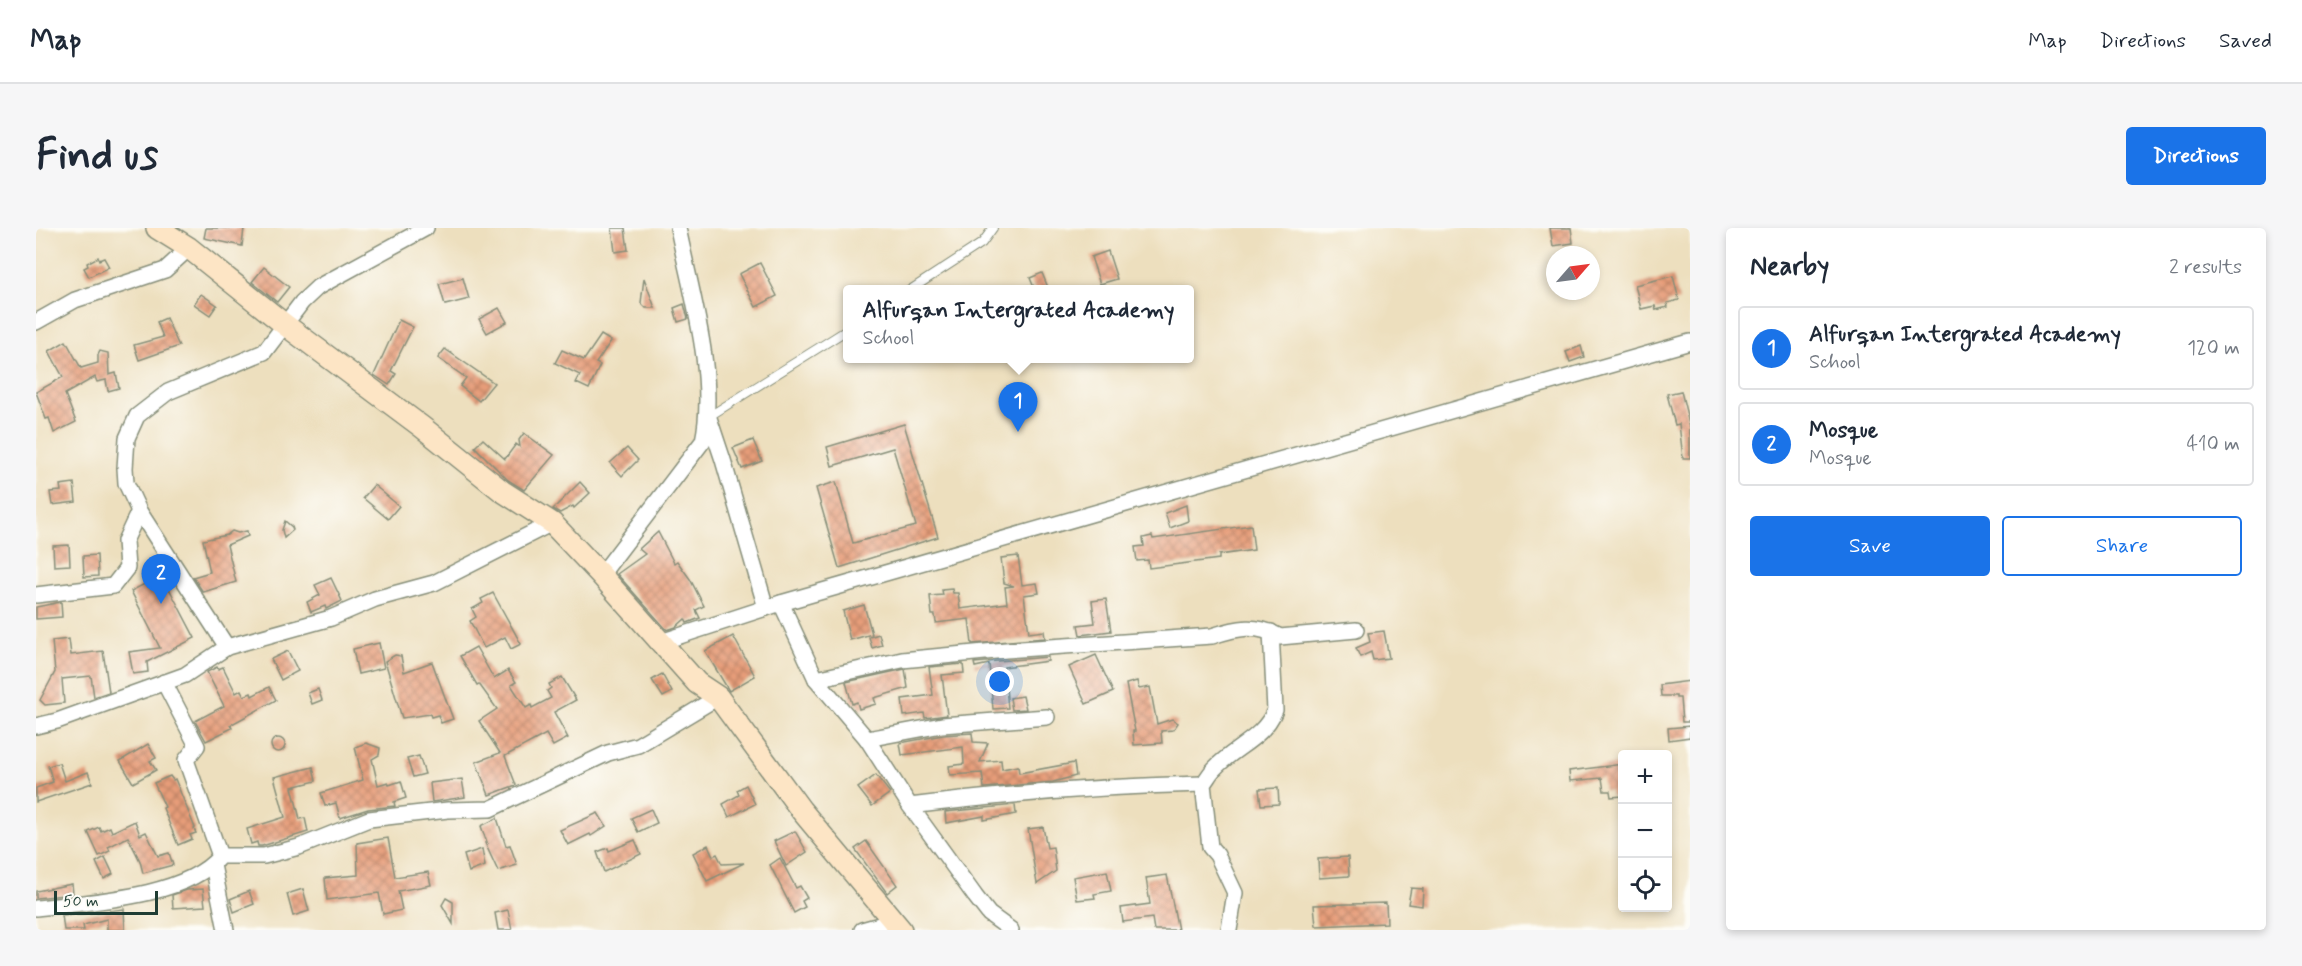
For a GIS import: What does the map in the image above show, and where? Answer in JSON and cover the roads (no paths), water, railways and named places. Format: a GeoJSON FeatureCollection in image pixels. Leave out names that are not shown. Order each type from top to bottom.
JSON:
{"type":"FeatureCollection","features":[{"type":"Feature","properties":{"kind":"street"},"geometry":{"type":"LineString","coordinates":[[157,228],[189,248],[502,491],[552,524],[601,574],[697,683],[718,697],[801,810],[898,925]]}},
{"type":"Feature","properties":{"kind":"street"},"geometry":{"type":"LineString","coordinates":[[227,647],[139,511],[126,483],[127,438],[137,416],[168,392],[264,352],[302,302],[318,287],[426,228]]}},
{"type":"Feature","properties":{"kind":"street"},"geometry":{"type":"LineString","coordinates":[[678,228],[705,371],[708,417],[723,460],[766,608]]}},
{"type":"Feature","properties":{"kind":"street"},"geometry":{"type":"LineString","coordinates":[[36,322],[75,300],[165,270],[189,248]]}},
{"type":"Feature","properties":{"kind":"street"},"geometry":{"type":"LineString","coordinates":[[661,642],[781,603],[1690,342]]}},
{"type":"Feature","properties":{"kind":"street"},"geometry":{"type":"LineString","coordinates":[[601,574],[703,441],[708,417]]}},
{"type":"Feature","properties":{"kind":"street"},"geometry":{"type":"LineString","coordinates":[[36,595],[113,586],[127,568],[125,541],[139,511]]}},
{"type":"Feature","properties":{"kind":"street"},"geometry":{"type":"LineString","coordinates":[[36,726],[57,721],[185,675],[227,647],[331,618],[375,600],[434,583],[552,524]]}},
{"type":"Feature","properties":{"kind":"street"},"geometry":{"type":"LineString","coordinates":[[781,603],[816,679],[867,740],[910,806],[989,914],[1011,930]]}},
{"type":"Feature","properties":{"kind":"street"},"geometry":{"type":"LineString","coordinates":[[816,679],[902,660],[1006,650],[1212,636],[1241,627],[1253,627],[1280,637],[1356,630]]}},
{"type":"Feature","properties":{"kind":"street"},"geometry":{"type":"LineString","coordinates":[[1228,930],[1235,893],[1217,855],[1210,848],[1203,784],[1215,768],[1263,730],[1275,710],[1270,632]]}},
{"type":"Feature","properties":{"kind":"street"},"geometry":{"type":"LineString","coordinates":[[164,682],[197,746],[186,760],[216,861],[226,930]]}},
{"type":"Feature","properties":{"kind":"street"},"geometry":{"type":"LineString","coordinates":[[36,908],[92,902],[153,891],[184,881],[216,861],[264,856],[299,847],[369,819],[439,811],[490,809],[608,753],[638,745],[718,697]]}},
{"type":"Feature","properties":{"kind":"street"},"geometry":{"type":"LineString","coordinates":[[867,740],[942,726],[1047,717]]}},
{"type":"Feature","properties":{"kind":"street"},"geometry":{"type":"LineString","coordinates":[[910,806],[1119,786],[1203,784]]}},
{"type":"Feature","properties":{"kind":"street"},"geometry":{"type":"LineString","coordinates":[[862,930],[898,925]]}},
{"type":"Feature","properties":{"kind":"lane"},"geometry":{"type":"LineString","coordinates":[[918,285],[982,243],[993,228]]}},
{"type":"Feature","properties":{"kind":"lane"},"geometry":{"type":"LineString","coordinates":[[708,417],[843,333]]}},
{"type":"Feature","properties":{"kind":"place","name":"Alfurqan Intergrated Academy"},"geometry":{"type":"Point","coordinates":[1018,432]}},
{"type":"Feature","properties":{"kind":"place","name":"Mosque"},"geometry":{"type":"Point","coordinates":[161,604]}}]}
